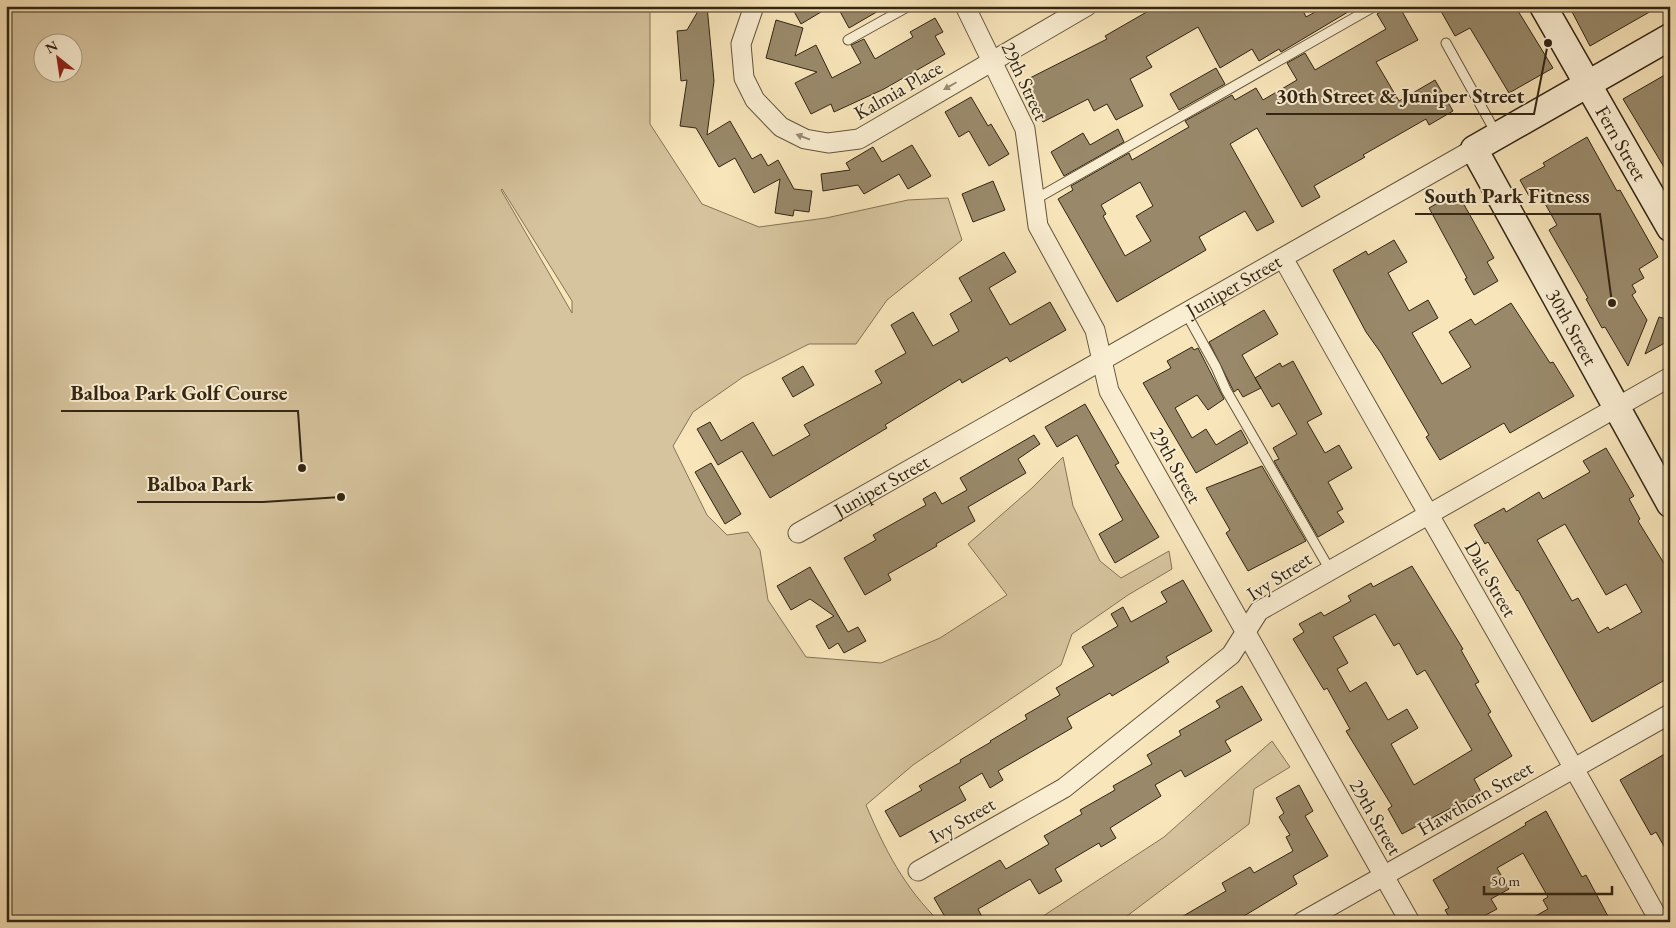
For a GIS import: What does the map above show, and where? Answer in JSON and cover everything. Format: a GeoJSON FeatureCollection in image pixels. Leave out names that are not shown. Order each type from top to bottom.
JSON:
{"type":"FeatureCollection","features":[{"type":"Feature","properties":{"kind":"street","name":"Kalmia Place"},"geometry":{"type":"LineString","coordinates":[[754,6],[742,44],[744,78],[755,100],[781,127],[805,139],[828,143],[859,139],[1087,6]]}},
{"type":"Feature","properties":{"kind":"street","name":"29th Street"},"geometry":{"type":"LineString","coordinates":[[965,6],[1025,129],[1038,226],[1095,330],[1109,391],[1410,922]]}},
{"type":"Feature","properties":{"kind":"street"},"geometry":{"type":"LineString","coordinates":[[1543,6],[1588,85]]}},
{"type":"Feature","properties":{"kind":"street","name":"Juniper Street"},"geometry":{"type":"LineString","coordinates":[[798,534],[1670,37]]}},
{"type":"Feature","properties":{"kind":"street","name":"Fern Street"},"geometry":{"type":"LineString","coordinates":[[1588,85],[1668,219]]}},
{"type":"Feature","properties":{"kind":"street","name":"30th Street"},"geometry":{"type":"LineString","coordinates":[[1474,149],[1670,504]]}},
{"type":"Feature","properties":{"kind":"street","name":"Dale Street"},"geometry":{"type":"LineString","coordinates":[[1283,258],[1427,515],[1574,768],[1660,922]]}},
{"type":"Feature","properties":{"kind":"street","name":"Ivy Street"},"geometry":{"type":"LineString","coordinates":[[918,871],[1064,788],[1231,655],[1258,611],[1670,377]]}},
{"type":"Feature","properties":{"kind":"street","name":"Hawthorn Street"},"geometry":{"type":"LineString","coordinates":[[1302,922],[1670,714]]}},
{"type":"Feature","properties":{"kind":"lane"},"geometry":{"type":"LineString","coordinates":[[848,40],[909,6]]}},
{"type":"Feature","properties":{"kind":"lane"},"geometry":{"type":"LineString","coordinates":[[1034,200],[1375,6]]}},
{"type":"Feature","properties":{"kind":"lane"},"geometry":{"type":"LineString","coordinates":[[1446,42],[1498,136]]}},
{"type":"Feature","properties":{"kind":"lane"},"geometry":{"type":"LineString","coordinates":[[1186,313],[1216,367],[1226,390],[1330,570]]}},
{"type":"Feature","properties":{"kind":"shaded area"},"geometry":{"type":"Polygon","coordinates":[[[6,6],[650,6],[650,124],[702,204],[759,227],[826,218],[908,200],[948,198],[962,240],[887,300],[856,344],[809,344],[743,377],[693,412],[673,446],[707,515],[727,535],[748,532],[760,550],[768,600],[806,657],[881,663],[940,638],[1007,595],[968,544],[1032,488],[1063,457],[1073,506],[1100,561],[1121,578],[1169,551],[1172,569],[1128,595],[1072,634],[1061,665],[913,765],[866,805],[880,837],[906,882],[940,922],[6,922],[6,6]],[[502,189],[572,313],[572,301],[502,189]]]}},
{"type":"Feature","properties":{"kind":"shaded area"},"geometry":{"type":"Polygon","coordinates":[[[1272,741],[1290,767],[1254,789],[1249,824],[1119,922],[1034,922],[1164,837],[1272,741]]]}},
{"type":"Feature","properties":{"kind":"building"},"geometry":{"type":"Polygon","coordinates":[[[701,6],[707,6],[714,81],[707,135],[730,121],[752,159],[761,154],[768,166],[778,160],[794,189],[812,191],[809,212],[794,210],[793,216],[775,213],[780,179],[754,193],[735,158],[719,167],[696,128],[680,126],[687,80],[681,81],[677,31],[687,30],[701,6]]]}},
{"type":"Feature","properties":{"kind":"building"},"geometry":{"type":"Polygon","coordinates":[[[791,6],[831,6],[801,24],[791,6]]]}},
{"type":"Feature","properties":{"kind":"building"},"geometry":{"type":"Polygon","coordinates":[[[837,6],[887,6],[849,28],[837,6]]]}},
{"type":"Feature","properties":{"kind":"building"},"geometry":{"type":"Polygon","coordinates":[[[1157,6],[1301,6],[1306,17],[1326,6],[1358,6],[1281,52],[1279,49],[1259,61],[1252,49],[1220,68],[1198,27],[1146,57],[1152,67],[1130,79],[1143,106],[1116,120],[1107,104],[1094,111],[1088,99],[1043,122],[1022,82],[1107,39],[1105,36],[1157,6]]]}},
{"type":"Feature","properties":{"kind":"building"},"geometry":{"type":"Polygon","coordinates":[[[1390,6],[1399,6],[1418,40],[1376,62],[1399,101],[1435,80],[1453,111],[1429,125],[1426,119],[1314,186],[1320,197],[1302,207],[1257,128],[1230,144],[1274,222],[1257,231],[1245,211],[1199,237],[1206,250],[1117,302],[1058,199],[1073,190],[1071,186],[1129,153],[1132,160],[1189,127],[1185,121],[1232,95],[1235,100],[1256,88],[1263,100],[1297,80],[1287,63],[1305,53],[1315,70],[1386,29],[1377,14],[1390,6]],[[1140,182],[1101,205],[1106,214],[1103,216],[1125,256],[1151,241],[1136,216],[1153,206],[1140,182]]]}},
{"type":"Feature","properties":{"kind":"building"},"geometry":{"type":"Polygon","coordinates":[[[1438,6],[1515,6],[1553,68],[1509,93],[1470,28],[1455,36],[1438,6]]]}},
{"type":"Feature","properties":{"kind":"building"},"geometry":{"type":"Polygon","coordinates":[[[1569,6],[1660,6],[1590,46],[1569,6]]]}},
{"type":"Feature","properties":{"kind":"building"},"geometry":{"type":"Polygon","coordinates":[[[935,18],[943,32],[935,36],[945,54],[884,89],[834,112],[831,104],[811,114],[795,83],[817,72],[766,58],[776,20],[803,28],[795,56],[816,45],[832,78],[861,63],[851,45],[864,39],[875,59],[913,37],[910,32],[935,18]]]}},
{"type":"Feature","properties":{"kind":"building"},"geometry":{"type":"Polygon","coordinates":[[[1216,68],[1225,84],[1179,110],[1170,94],[1216,68]]]}},
{"type":"Feature","properties":{"kind":"building"},"geometry":{"type":"Polygon","coordinates":[[[1670,72],[1670,177],[1623,99],[1670,72]]]}},
{"type":"Feature","properties":{"kind":"building"},"geometry":{"type":"Polygon","coordinates":[[[971,97],[988,126],[991,124],[1009,154],[989,166],[969,131],[959,137],[945,112],[971,97]]]}},
{"type":"Feature","properties":{"kind":"building"},"geometry":{"type":"Polygon","coordinates":[[[1118,129],[1124,142],[1064,176],[1051,152],[1083,133],[1090,145],[1118,129]]]}},
{"type":"Feature","properties":{"kind":"building"},"geometry":{"type":"Polygon","coordinates":[[[1587,137],[1617,191],[1620,190],[1658,257],[1639,269],[1644,278],[1632,285],[1636,292],[1632,295],[1647,320],[1628,366],[1605,327],[1602,328],[1586,299],[1588,298],[1549,230],[1557,225],[1538,191],[1529,196],[1520,180],[1545,166],[1543,163],[1587,137]]]}},
{"type":"Feature","properties":{"kind":"building"},"geometry":{"type":"Polygon","coordinates":[[[912,145],[931,176],[908,189],[899,174],[864,194],[858,185],[823,191],[821,174],[850,170],[846,163],[873,147],[882,162],[912,145]]]}},
{"type":"Feature","properties":{"kind":"building"},"geometry":{"type":"Polygon","coordinates":[[[993,181],[1005,210],[973,222],[962,194],[993,181]]]}},
{"type":"Feature","properties":{"kind":"building"},"geometry":{"type":"Polygon","coordinates":[[[1457,192],[1494,258],[1487,262],[1498,281],[1474,295],[1465,279],[1467,278],[1429,208],[1457,192]]]}},
{"type":"Feature","properties":{"kind":"building"},"geometry":{"type":"Polygon","coordinates":[[[1394,240],[1407,262],[1388,273],[1409,311],[1428,300],[1438,318],[1412,333],[1442,384],[1471,367],[1449,332],[1471,319],[1475,325],[1511,303],[1550,363],[1553,362],[1574,396],[1510,433],[1504,423],[1440,460],[1426,437],[1429,435],[1381,353],[1366,332],[1333,270],[1366,251],[1368,255],[1394,240]]]}},
{"type":"Feature","properties":{"kind":"building"},"geometry":{"type":"Polygon","coordinates":[[[1004,252],[1016,272],[989,288],[1010,325],[1050,302],[1066,330],[1010,362],[1007,357],[962,383],[960,379],[885,425],[887,428],[770,498],[742,451],[718,465],[697,429],[710,422],[721,441],[753,422],[773,456],[810,435],[804,425],[882,383],[875,371],[906,353],[891,325],[913,312],[933,346],[959,331],[950,314],[972,301],[959,278],[1004,252]]]}},
{"type":"Feature","properties":{"kind":"building"},"geometry":{"type":"Polygon","coordinates":[[[1264,310],[1278,334],[1242,355],[1261,388],[1243,397],[1238,389],[1234,392],[1209,342],[1264,310]]]}},
{"type":"Feature","properties":{"kind":"building"},"geometry":{"type":"Polygon","coordinates":[[[1659,317],[1670,320],[1670,340],[1645,354],[1659,317]]]}},
{"type":"Feature","properties":{"kind":"building"},"geometry":{"type":"Polygon","coordinates":[[[1192,347],[1194,350],[1198,348],[1224,399],[1208,410],[1197,395],[1175,408],[1192,438],[1206,429],[1216,445],[1241,430],[1248,443],[1196,473],[1143,383],[1171,368],[1167,361],[1192,347]]]}},
{"type":"Feature","properties":{"kind":"building"},"geometry":{"type":"Polygon","coordinates":[[[1293,361],[1322,414],[1307,422],[1325,453],[1339,445],[1352,468],[1328,482],[1343,509],[1337,512],[1344,522],[1318,537],[1274,461],[1279,459],[1273,448],[1297,434],[1279,403],[1272,407],[1255,378],[1280,363],[1282,367],[1293,361]]]}},
{"type":"Feature","properties":{"kind":"building"},"geometry":{"type":"Polygon","coordinates":[[[803,366],[814,385],[793,397],[782,378],[803,366]]]}},
{"type":"Feature","properties":{"kind":"building"},"geometry":{"type":"Polygon","coordinates":[[[1085,404],[1119,463],[1115,465],[1159,537],[1115,563],[1099,534],[1123,520],[1077,435],[1057,447],[1045,427],[1085,404]]]}},
{"type":"Feature","properties":{"kind":"building"},"geometry":{"type":"Polygon","coordinates":[[[1034,435],[1040,444],[1018,459],[1026,473],[968,507],[975,521],[936,544],[937,546],[888,574],[891,580],[865,595],[844,558],[876,540],[873,535],[926,505],[923,499],[935,492],[942,504],[967,490],[960,478],[1034,435]]]}},
{"type":"Feature","properties":{"kind":"building"},"geometry":{"type":"Polygon","coordinates":[[[1606,448],[1634,496],[1629,499],[1640,519],[1638,521],[1670,573],[1670,677],[1592,722],[1518,590],[1488,542],[1485,544],[1474,525],[1504,508],[1506,512],[1539,492],[1543,499],[1590,472],[1583,461],[1606,448]],[[1565,524],[1537,540],[1572,601],[1578,598],[1598,633],[1608,627],[1610,630],[1642,612],[1626,584],[1606,595],[1565,524]]]}},
{"type":"Feature","properties":{"kind":"building"},"geometry":{"type":"Polygon","coordinates":[[[711,463],[741,514],[725,524],[695,472],[711,463]]]}},
{"type":"Feature","properties":{"kind":"building"},"geometry":{"type":"Polygon","coordinates":[[[1262,466],[1306,541],[1248,571],[1226,533],[1230,530],[1206,488],[1262,466]]]}},
{"type":"Feature","properties":{"kind":"building"},"geometry":{"type":"Polygon","coordinates":[[[1412,566],[1463,649],[1461,650],[1479,682],[1475,684],[1491,712],[1488,714],[1512,756],[1474,779],[1481,792],[1402,834],[1388,809],[1392,806],[1346,731],[1350,729],[1327,688],[1324,690],[1293,639],[1304,632],[1299,624],[1321,612],[1324,616],[1351,601],[1348,596],[1371,583],[1373,587],[1412,566]],[[1375,614],[1333,637],[1348,663],[1337,669],[1350,692],[1366,682],[1388,720],[1407,709],[1418,728],[1391,744],[1414,785],[1472,750],[1425,670],[1417,675],[1399,643],[1394,646],[1375,614]]]}},
{"type":"Feature","properties":{"kind":"building"},"geometry":{"type":"Polygon","coordinates":[[[810,567],[848,632],[858,627],[866,641],[844,653],[838,643],[829,649],[816,626],[834,616],[810,599],[791,610],[777,586],[810,567]]]}},
{"type":"Feature","properties":{"kind":"building"},"geometry":{"type":"Polygon","coordinates":[[[1183,580],[1212,631],[1166,657],[1169,662],[1112,696],[1110,693],[1067,718],[1072,728],[998,771],[1003,780],[990,788],[982,773],[959,787],[966,800],[900,837],[885,811],[922,790],[919,786],[961,762],[960,760],[1027,719],[1025,715],[1060,695],[1056,688],[1094,666],[1082,647],[1118,626],[1111,614],[1123,607],[1131,622],[1167,602],[1161,592],[1183,580]]]}},
{"type":"Feature","properties":{"kind":"building"},"geometry":{"type":"Polygon","coordinates":[[[1242,686],[1262,720],[1225,741],[1231,751],[1185,777],[1181,770],[1155,785],[1161,796],[1110,828],[1116,838],[1101,847],[1099,843],[1055,869],[1062,881],[1039,894],[1030,879],[978,909],[982,917],[973,922],[948,922],[934,898],[1000,860],[1006,869],[1049,844],[1044,836],[1082,814],[1080,810],[1115,790],[1113,786],[1152,764],[1147,755],[1181,735],[1179,731],[1220,707],[1216,701],[1242,686]]]}},
{"type":"Feature","properties":{"kind":"building"},"geometry":{"type":"Polygon","coordinates":[[[1670,751],[1670,857],[1656,832],[1651,835],[1620,780],[1670,751]]]}},
{"type":"Feature","properties":{"kind":"building"},"geometry":{"type":"Polygon","coordinates":[[[1299,785],[1313,811],[1305,816],[1328,856],[1293,876],[1297,884],[1234,922],[1173,922],[1226,891],[1222,883],[1250,867],[1254,873],[1293,851],[1286,837],[1290,835],[1279,817],[1284,813],[1276,798],[1299,785]]]}},
{"type":"Feature","properties":{"kind":"building"},"geometry":{"type":"Polygon","coordinates":[[[1546,811],[1582,877],[1586,875],[1611,922],[1525,922],[1548,909],[1543,900],[1548,897],[1523,853],[1497,868],[1509,889],[1491,899],[1497,909],[1484,916],[1487,922],[1452,922],[1445,910],[1449,908],[1433,880],[1526,825],[1525,823],[1546,811]]]}},
{"type":"Feature","properties":{"kind":"place","name":"30th Street & Juniper Street"},"geometry":{"type":"Point","coordinates":[1548,43]}},
{"type":"Feature","properties":{"kind":"place","name":"South Park Fitness"},"geometry":{"type":"Point","coordinates":[1612,303]}},
{"type":"Feature","properties":{"kind":"place","name":"Balboa Park Golf Course"},"geometry":{"type":"Point","coordinates":[302,468]}},
{"type":"Feature","properties":{"kind":"place","name":"Balboa Park"},"geometry":{"type":"Point","coordinates":[341,497]}}]}
